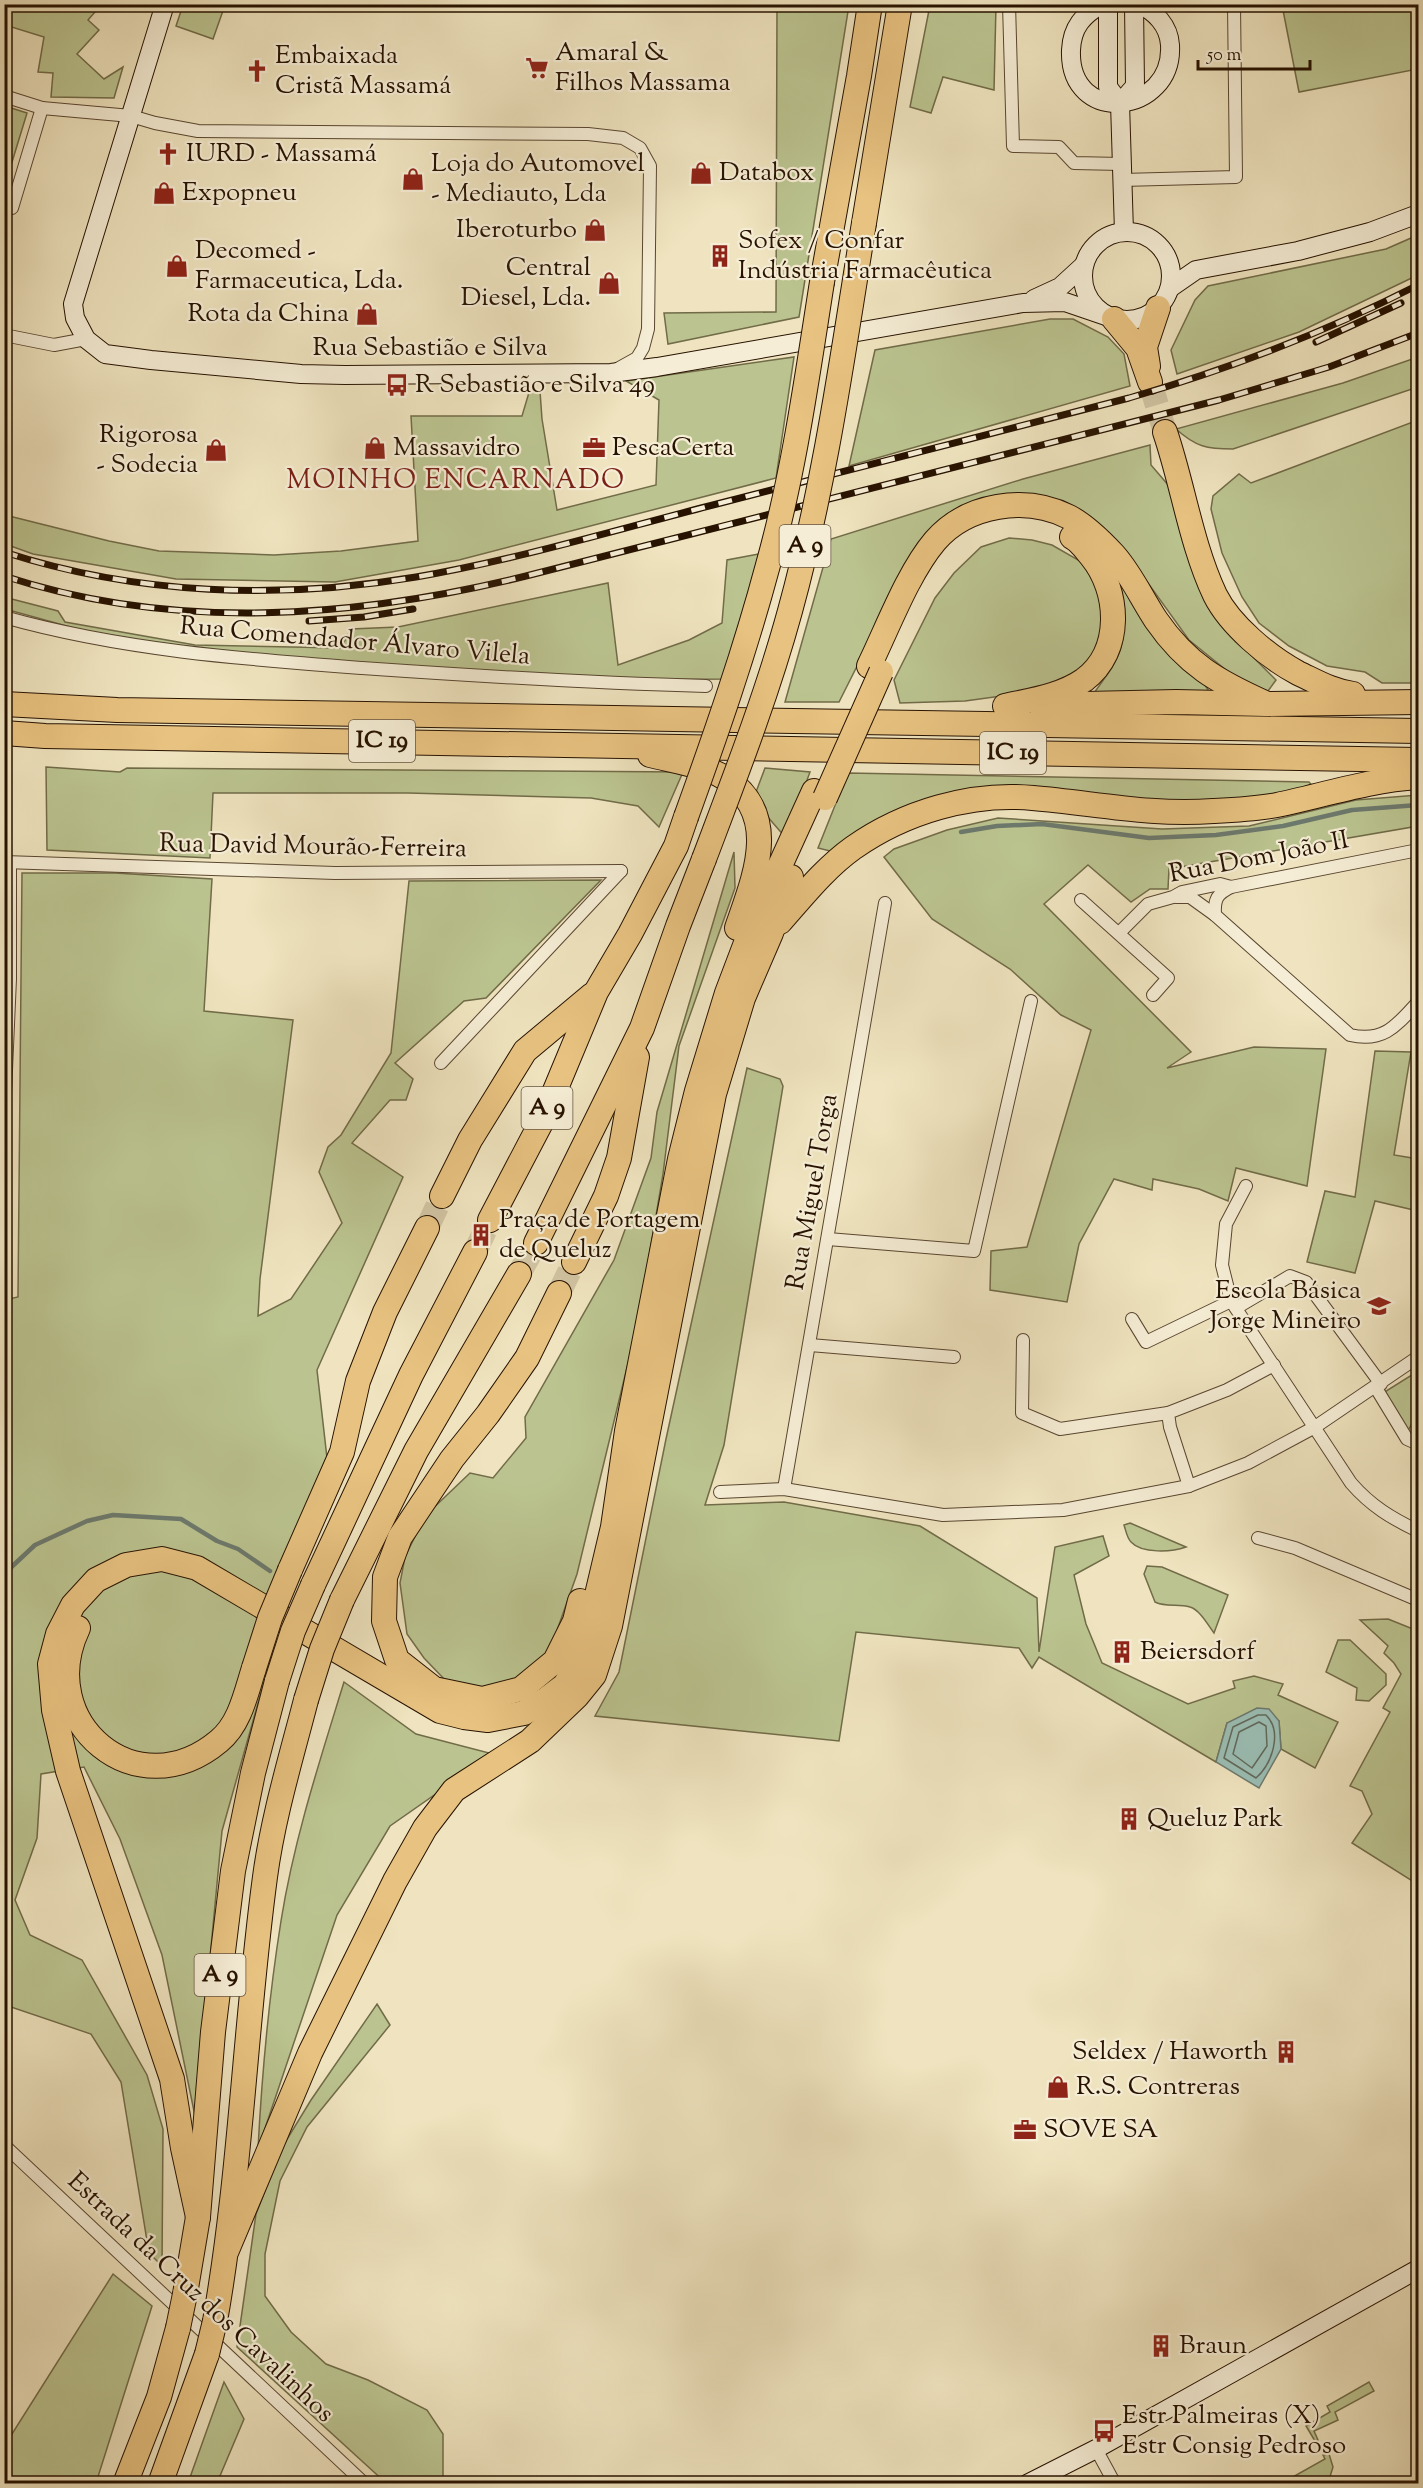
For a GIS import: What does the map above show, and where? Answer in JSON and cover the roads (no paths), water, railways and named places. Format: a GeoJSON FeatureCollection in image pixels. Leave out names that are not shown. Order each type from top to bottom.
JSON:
{"type":"FeatureCollection","features":[{"type":"Feature","properties":{"kind":"highway","name":"A 9"},"geometry":{"type":"LineString","coordinates":[[490,1220],[544,1117],[596,992],[630,934],[676,846],[727,704],[769,563],[799,426],[870,4]]}},
{"type":"Feature","properties":{"kind":"highway","name":"A 9"},"geometry":{"type":"LineString","coordinates":[[536,1243],[642,1028],[759,710],[790,610],[831,430],[900,4]]}},
{"type":"Feature","properties":{"kind":"highway"},"geometry":{"type":"LineString","coordinates":[[1110,317],[1138,348],[1150,380],[1145,347],[1164,298]]}},
{"type":"Feature","properties":{"kind":"highway"},"geometry":{"type":"LineString","coordinates":[[1166,433],[1199,551],[1212,587],[1216,597],[1242,631],[1280,663],[1333,691],[1411,702]]}},
{"type":"Feature","properties":{"kind":"highway"},"geometry":{"type":"LineString","coordinates":[[198,2217],[183,2148],[172,2079],[86,1829],[68,1771],[54,1710],[50,1664],[58,1634],[73,1605],[96,1580],[126,1565],[162,1559],[197,1568],[441,1711],[488,1720],[524,1713],[565,1685],[582,1654],[613,1527],[627,1431],[680,1159],[697,1091],[727,993],[752,927],[819,794],[918,566],[936,540],[959,520],[988,509],[1015,504],[1040,507],[1069,517],[1090,532],[1115,556],[1157,621],[1179,649],[1208,675],[1267,704]]}},
{"type":"Feature","properties":{"kind":"highway"},"geometry":{"type":"LineString","coordinates":[[875,669],[938,561],[958,539],[982,526],[1014,520],[1048,524],[1078,540],[1101,568],[1112,599],[1114,627],[1103,657],[1084,679],[1059,693],[1005,706],[904,722]]}},
{"type":"Feature","properties":{"kind":"highway"},"geometry":{"type":"LineString","coordinates":[[1005,706],[1176,702],[1267,704],[1411,702]]}},
{"type":"Feature","properties":{"kind":"highway","name":"IC 19"},"geometry":{"type":"LineString","coordinates":[[4,704],[117,710],[1419,731]]}},
{"type":"Feature","properties":{"kind":"highway","name":"IC 19"},"geometry":{"type":"LineString","coordinates":[[4,733],[45,736],[1419,760]]}},
{"type":"Feature","properties":{"kind":"highway"},"geometry":{"type":"LineString","coordinates":[[607,745],[693,765],[724,777],[745,795],[757,821],[761,850],[755,876],[706,1010],[688,1089],[680,1159]]}},
{"type":"Feature","properties":{"kind":"highway"},"geometry":{"type":"LineString","coordinates":[[771,933],[818,879],[853,848],[907,817],[979,799],[1031,797],[1147,811],[1211,812],[1274,806],[1383,779],[1419,777]]}},
{"type":"Feature","properties":{"kind":"highway"},"geometry":{"type":"LineString","coordinates":[[227,2250],[310,2053],[395,1881],[425,1828],[454,1790],[530,1741],[577,1696],[594,1675],[610,1626],[714,1094],[743,998],[771,933],[819,794]]}},
{"type":"Feature","properties":{"kind":"highway"},"geometry":{"type":"LineString","coordinates":[[442,1196],[470,1140],[525,1051],[596,992]]}},
{"type":"Feature","properties":{"kind":"highway"},"geometry":{"type":"LineString","coordinates":[[574,1262],[606,1196],[619,1158],[642,1028]]}},
{"type":"Feature","properties":{"kind":"highway"},"geometry":{"type":"LineString","coordinates":[[427,1228],[385,1312],[358,1381],[342,1452],[270,1618],[254,1668],[238,1716],[220,1741],[189,1760],[149,1767],[113,1756],[88,1735],[72,1709],[67,1678],[70,1644],[82,1620],[106,1593],[132,1581],[163,1576],[194,1584],[238,1605],[433,1723],[461,1733],[490,1735],[528,1727],[555,1718]]}},
{"type":"Feature","properties":{"kind":"highway","name":"A 9"},"geometry":{"type":"LineString","coordinates":[[125,2484],[159,2397],[186,2294],[198,2217],[213,2032],[233,1871],[253,1773],[277,1681],[293,1631],[312,1585],[411,1375],[475,1252]]}},
{"type":"Feature","properties":{"kind":"highway","name":"A 9"},"geometry":{"type":"LineString","coordinates":[[160,2484],[207,2354],[215,2320],[227,2250],[266,1875],[284,1784],[306,1700],[322,1649],[342,1600],[416,1451],[519,1274]]}},
{"type":"Feature","properties":{"kind":"highway"},"geometry":{"type":"LineString","coordinates":[[558,1293],[527,1358],[488,1414],[452,1459],[399,1537],[385,1577],[384,1621],[397,1660],[434,1689],[482,1699],[521,1689],[555,1661],[576,1622],[597,1525],[627,1431]]}},
{"type":"Feature","properties":{"kind":"street"},"geometry":{"type":"LineString","coordinates":[[4,335],[54,345],[86,339],[75,318],[73,304],[165,4]]}},
{"type":"Feature","properties":{"kind":"street"},"geometry":{"type":"LineString","coordinates":[[1009,4],[1013,146],[1059,147],[1074,163],[1122,172],[1236,177],[1234,4]]}},
{"type":"Feature","properties":{"kind":"street"},"geometry":{"type":"LineString","coordinates":[[1102,4],[1084,15],[1077,24],[1071,39],[1070,64],[1077,84],[1090,97],[1111,104],[1120,103],[1145,96],[1163,78],[1169,62],[1170,44],[1164,25],[1148,8],[1136,4],[1135,86],[1120,103]]}},
{"type":"Feature","properties":{"kind":"street"},"geometry":{"type":"LineString","coordinates":[[1108,4],[1108,87],[1120,103],[1124,232]]}},
{"type":"Feature","properties":{"kind":"street","name":"Rua Sebastião e Silva"},"geometry":{"type":"LineString","coordinates":[[4,96],[42,108],[131,116],[198,131],[339,134],[588,134],[624,138],[640,148],[650,166],[648,328],[643,348],[637,358],[611,373]]}},
{"type":"Feature","properties":{"kind":"street"},"geometry":{"type":"LineString","coordinates":[[4,206],[12,208],[42,108]]}},
{"type":"Feature","properties":{"kind":"street"},"geometry":{"type":"LineString","coordinates":[[1023,303],[1065,302],[1110,317],[1138,320],[1196,270],[1298,251],[1370,232],[1419,214]]}},
{"type":"Feature","properties":{"kind":"street"},"geometry":{"type":"LineString","coordinates":[[1110,317],[1095,307],[1087,294],[1083,280],[1084,266],[1090,253],[1099,242],[1111,235],[1124,232],[1139,234],[1152,240],[1163,250],[1186,261],[1231,262]]}},
{"type":"Feature","properties":{"kind":"street"},"geometry":{"type":"LineString","coordinates":[[1163,250],[1170,268],[1164,298]]}},
{"type":"Feature","properties":{"kind":"street"},"geometry":{"type":"LineString","coordinates":[[1023,303],[1060,287],[1084,266]]}},
{"type":"Feature","properties":{"kind":"street","name":"Rua Sebastião e Silva"},"geometry":{"type":"LineString","coordinates":[[86,339],[105,354],[301,374],[611,373],[1023,303]]}},
{"type":"Feature","properties":{"kind":"street","name":"Rua Comendador Álvaro Vilela"},"geometry":{"type":"LineString","coordinates":[[4,616],[58,632],[185,653],[463,675],[598,683],[706,686]]}},
{"type":"Feature","properties":{"kind":"street","name":"Rua Dom João II"},"geometry":{"type":"LineString","coordinates":[[1119,933],[1148,904],[1182,892],[1220,884],[1231,886],[1419,850]]}},
{"type":"Feature","properties":{"kind":"street"},"geometry":{"type":"LineString","coordinates":[[4,1115],[7,863]]}},
{"type":"Feature","properties":{"kind":"street","name":"Rua David Mourão-Ferreira"},"geometry":{"type":"LineString","coordinates":[[7,863],[335,873],[621,871],[441,1063]]}},
{"type":"Feature","properties":{"kind":"street"},"geometry":{"type":"LineString","coordinates":[[1215,915],[1214,903],[1218,894],[1231,886]]}},
{"type":"Feature","properties":{"kind":"street"},"geometry":{"type":"LineString","coordinates":[[1173,897],[1190,897],[1215,915],[1350,1035],[1362,1038],[1384,1034],[1396,1027],[1419,1002]]}},
{"type":"Feature","properties":{"kind":"street"},"geometry":{"type":"LineString","coordinates":[[1081,900],[1168,978],[1153,995]]}},
{"type":"Feature","properties":{"kind":"street","name":"Rua Miguel Torga"},"geometry":{"type":"LineString","coordinates":[[784,1489],[885,903]]}},
{"type":"Feature","properties":{"kind":"street"},"geometry":{"type":"LineString","coordinates":[[828,1239],[974,1251],[1031,1001]]}},
{"type":"Feature","properties":{"kind":"street"},"geometry":{"type":"LineString","coordinates":[[1246,1185],[1226,1224],[1222,1265],[1234,1305],[1351,1483],[1366,1501],[1385,1515],[1419,1531]]}},
{"type":"Feature","properties":{"kind":"street"},"geometry":{"type":"LineString","coordinates":[[1132,1319],[1146,1342],[1234,1305],[1290,1276],[1306,1282],[1379,1386],[1407,1439],[1419,1444]]}},
{"type":"Feature","properties":{"kind":"street"},"geometry":{"type":"LineString","coordinates":[[1023,1340],[1022,1413],[1060,1429],[1168,1413],[1227,1390],[1274,1365]]}},
{"type":"Feature","properties":{"kind":"street"},"geometry":{"type":"LineString","coordinates":[[810,1345],[954,1357]]}},
{"type":"Feature","properties":{"kind":"street"},"geometry":{"type":"LineString","coordinates":[[720,1492],[784,1489],[943,1515],[1063,1510],[1189,1486],[1248,1463],[1314,1427],[1419,1358]]}},
{"type":"Feature","properties":{"kind":"street"},"geometry":{"type":"LineString","coordinates":[[1168,1413],[1170,1427],[1189,1486]]}},
{"type":"Feature","properties":{"kind":"street"},"geometry":{"type":"LineString","coordinates":[[1258,1538],[1295,1548],[1419,1600]]}},
{"type":"Feature","properties":{"kind":"street","name":"Estrada da Cruz dos Cavalinhos"},"geometry":{"type":"LineString","coordinates":[[4,2145],[365,2484]]}},
{"type":"Feature","properties":{"kind":"street"},"geometry":{"type":"LineString","coordinates":[[1027,2484],[1096,2449],[1419,2269]]}},
{"type":"Feature","properties":{"kind":"street"},"geometry":{"type":"LineString","coordinates":[[1096,2449],[1115,2484]]}},
{"type":"Feature","properties":{"kind":"water"},"geometry":{"type":"Polygon","coordinates":[[[1257,1708],[1269,1709],[1279,1721],[1281,1749],[1259,1788],[1216,1762],[1227,1723],[1257,1708]]]}},
{"type":"Feature","properties":{"kind":"waterway"},"geometry":{"type":"LineString","coordinates":[[961,832],[997,826],[1042,824],[1149,838],[1216,835],[1283,826],[1352,810],[1418,805]]}},
{"type":"Feature","properties":{"kind":"waterway"},"geometry":{"type":"LineString","coordinates":[[4,1574],[35,1545],[87,1521],[113,1515],[181,1519],[217,1541],[238,1549],[270,1571]]}},
{"type":"Feature","properties":{"kind":"tunnel"},"geometry":{"type":"LineString","coordinates":[[1150,382],[1165,432]]}},
{"type":"Feature","properties":{"kind":"tunnel"},"geometry":{"type":"LineString","coordinates":[[427,1228],[442,1196]]}},
{"type":"Feature","properties":{"kind":"tunnel"},"geometry":{"type":"LineString","coordinates":[[475,1252],[490,1220]]}},
{"type":"Feature","properties":{"kind":"tunnel"},"geometry":{"type":"LineString","coordinates":[[519,1274],[536,1243]]}},
{"type":"Feature","properties":{"kind":"tunnel"},"geometry":{"type":"LineString","coordinates":[[559,1293],[574,1262]]}},
{"type":"Feature","properties":{"kind":"railway"},"geometry":{"type":"LineString","coordinates":[[4,552],[105,577],[157,585],[208,589],[261,591],[313,589],[416,577],[563,545],[1129,398],[1203,375],[1312,334],[1418,285]]}},
{"type":"Feature","properties":{"kind":"railway"},"geometry":{"type":"LineString","coordinates":[[1316,342],[1401,303]]}},
{"type":"Feature","properties":{"kind":"railway"},"geometry":{"type":"LineString","coordinates":[[4,576],[69,594],[134,606],[199,612],[265,613],[396,602],[526,576],[1219,400],[1329,367],[1418,333]]}},
{"type":"Feature","properties":{"kind":"railway"},"geometry":{"type":"LineString","coordinates":[[309,621],[364,617],[413,609]]}},
{"type":"Feature","properties":{"kind":"place","name":"Amaral & Filhos Massama"},"geometry":{"type":"Point","coordinates":[537,68]}},
{"type":"Feature","properties":{"kind":"place","name":"Embaixada Cristã Massamá"},"geometry":{"type":"Point","coordinates":[257,71]}},
{"type":"Feature","properties":{"kind":"place","name":"IURD - Massamá"},"geometry":{"type":"Point","coordinates":[168,154]}},
{"type":"Feature","properties":{"kind":"place","name":"Databox"},"geometry":{"type":"Point","coordinates":[701,173]}},
{"type":"Feature","properties":{"kind":"place","name":"Loja do Automovel - Mediauto, Lda"},"geometry":{"type":"Point","coordinates":[413,179]}},
{"type":"Feature","properties":{"kind":"place","name":"Expopneu"},"geometry":{"type":"Point","coordinates":[164,193]}},
{"type":"Feature","properties":{"kind":"place","name":"Iberoturbo"},"geometry":{"type":"Point","coordinates":[595,230]}},
{"type":"Feature","properties":{"kind":"place","name":"Sofex / Confar Indústria Farmacêutica"},"geometry":{"type":"Point","coordinates":[720,256]}},
{"type":"Feature","properties":{"kind":"place","name":"Decomed - Farmaceutica, Lda."},"geometry":{"type":"Point","coordinates":[177,266]}},
{"type":"Feature","properties":{"kind":"place","name":"Central Diesel, Lda."},"geometry":{"type":"Point","coordinates":[609,283]}},
{"type":"Feature","properties":{"kind":"place","name":"Rota da China"},"geometry":{"type":"Point","coordinates":[367,314]}},
{"type":"Feature","properties":{"kind":"place","name":"R Sebastião e Silva 49"},"geometry":{"type":"Point","coordinates":[397,385]}},
{"type":"Feature","properties":{"kind":"place","name":"Massavidro"},"geometry":{"type":"Point","coordinates":[375,448]}},
{"type":"Feature","properties":{"kind":"place","name":"PescaCerta"},"geometry":{"type":"Point","coordinates":[594,448]}},
{"type":"Feature","properties":{"kind":"place","name":"Rigorosa - Sodecia"},"geometry":{"type":"Point","coordinates":[216,450]}},
{"type":"Feature","properties":{"kind":"place","name":"Praça de Portagem de Queluz"},"geometry":{"type":"Point","coordinates":[481,1235]}},
{"type":"Feature","properties":{"kind":"place","name":"Escola Básica Jorge Mineiro"},"geometry":{"type":"Point","coordinates":[1379,1306]}},
{"type":"Feature","properties":{"kind":"place","name":"Beiersdorf"},"geometry":{"type":"Point","coordinates":[1122,1652]}},
{"type":"Feature","properties":{"kind":"place","name":"Queluz Park"},"geometry":{"type":"Point","coordinates":[1129,1819]}},
{"type":"Feature","properties":{"kind":"place","name":"Seldex / Haworth"},"geometry":{"type":"Point","coordinates":[1286,2052]}},
{"type":"Feature","properties":{"kind":"place","name":"R.S. Contreras"},"geometry":{"type":"Point","coordinates":[1058,2087]}},
{"type":"Feature","properties":{"kind":"place","name":"SOVE SA"},"geometry":{"type":"Point","coordinates":[1025,2130]}},
{"type":"Feature","properties":{"kind":"place","name":"Braun"},"geometry":{"type":"Point","coordinates":[1161,2346]}},
{"type":"Feature","properties":{"kind":"place","name":"Estr Palmeiras (X) Estr Consig Pedroso"},"geometry":{"type":"Point","coordinates":[1104,2431]}},
{"type":"Feature","properties":{"kind":"district","name":"MOINHO ENCARNADO"},"geometry":{"type":"Point","coordinates":[456,481]}}]}
